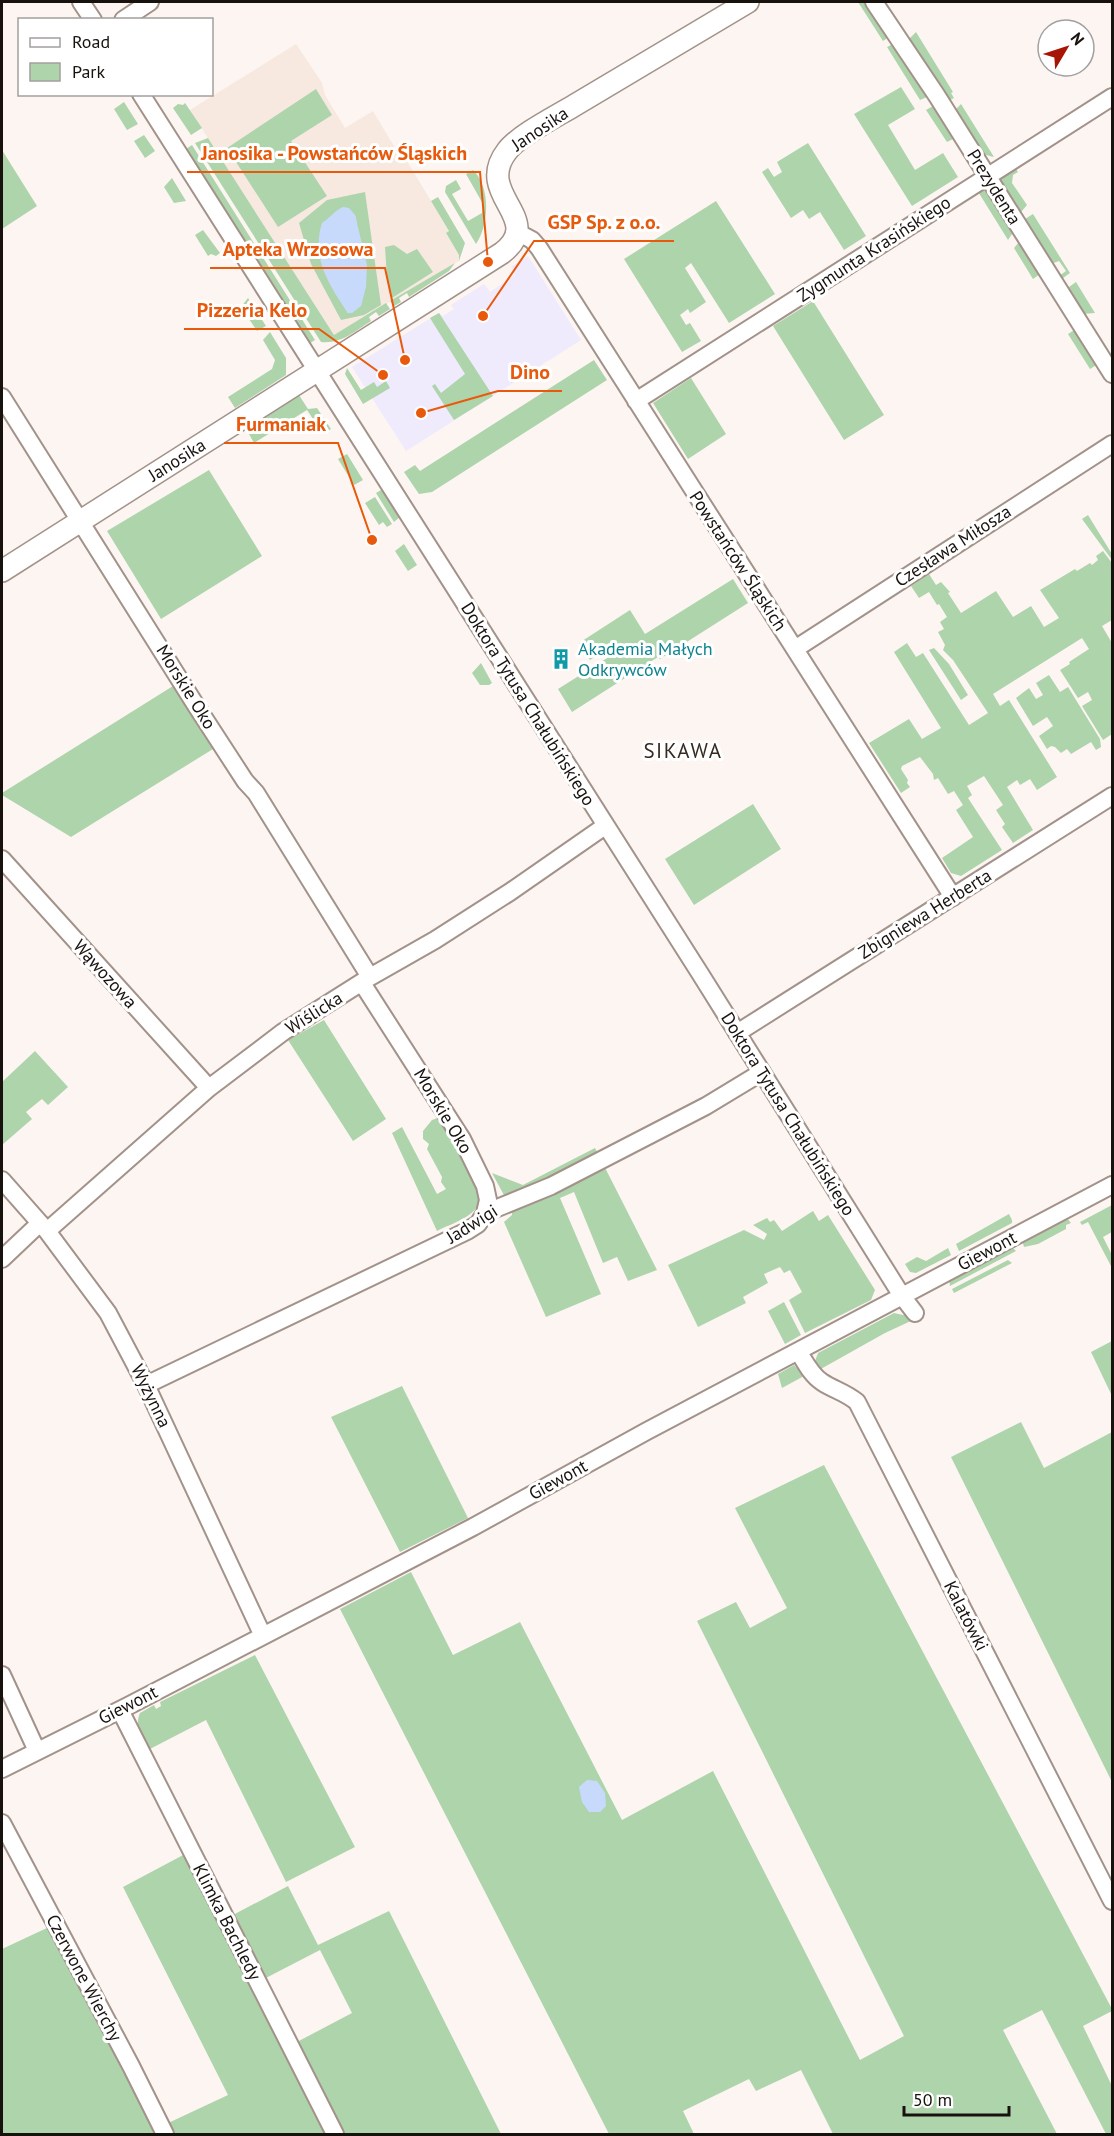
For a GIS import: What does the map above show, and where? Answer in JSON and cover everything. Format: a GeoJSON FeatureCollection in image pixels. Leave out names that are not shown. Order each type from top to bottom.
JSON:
{"type":"FeatureCollection","features":[{"type":"Feature","properties":{"kind":"street"},"geometry":{"type":"LineString","coordinates":[[81,2],[92,18]]}},
{"type":"Feature","properties":{"kind":"street"},"geometry":{"type":"LineString","coordinates":[[126,18],[150,2]]}},
{"type":"Feature","properties":{"kind":"street","name":"Janosika"},"geometry":{"type":"LineString","coordinates":[[2,572],[502,253],[514,242],[517,232],[513,213],[497,180],[499,165],[509,148],[560,114],[748,2]]}},
{"type":"Feature","properties":{"kind":"street","name":"Prezydenta"},"geometry":{"type":"LineString","coordinates":[[873,2],[988,176],[1113,374]]}},
{"type":"Feature","properties":{"kind":"street","name":"Doktora Tytusa Chałubińskiego"},"geometry":{"type":"LineString","coordinates":[[142,96],[902,1296],[915,1313]]}},
{"type":"Feature","properties":{"kind":"street","name":"Zygmunta Krasińskiego"},"geometry":{"type":"LineString","coordinates":[[636,400],[1113,97]]}},
{"type":"Feature","properties":{"kind":"street","name":"Powstańców Śląskich"},"geometry":{"type":"LineString","coordinates":[[517,232],[532,240],[539,248],[953,897]]}},
{"type":"Feature","properties":{"kind":"street","name":"Morskie Oko"},"geometry":{"type":"LineString","coordinates":[[2,397],[195,704],[245,781],[256,793],[462,1139],[485,1186],[489,1200],[485,1213]]}},
{"type":"Feature","properties":{"kind":"street","name":"Czesława Miłosza"},"geometry":{"type":"LineString","coordinates":[[795,649],[1113,444]]}},
{"type":"Feature","properties":{"kind":"street","name":"Zbigniewa Herberta"},"geometry":{"type":"LineString","coordinates":[[737,1033],[1113,796]]}},
{"type":"Feature","properties":{"kind":"street","name":"Wiślicka"},"geometry":{"type":"LineString","coordinates":[[2,1259],[209,1088],[283,1032],[500,899],[605,826]]}},
{"type":"Feature","properties":{"kind":"street","name":"Wąwozowa"},"geometry":{"type":"LineString","coordinates":[[2,859],[209,1088]]}},
{"type":"Feature","properties":{"kind":"street","name":"Jadwigi"},"geometry":{"type":"LineString","coordinates":[[147,1385],[467,1231],[478,1224],[485,1213],[551,1186],[715,1101],[762,1072]]}},
{"type":"Feature","properties":{"kind":"street","name":"Wyżynna"},"geometry":{"type":"LineString","coordinates":[[2,1180],[43,1227],[108,1313],[147,1385],[263,1636]]}},
{"type":"Feature","properties":{"kind":"street","name":"Giewont"},"geometry":{"type":"LineString","coordinates":[[2,1769],[473,1527],[648,1431],[1113,1185]]}},
{"type":"Feature","properties":{"kind":"street","name":"Kalatówki"},"geometry":{"type":"LineString","coordinates":[[798,1351],[815,1377],[846,1393],[857,1402],[1113,1901]]}},
{"type":"Feature","properties":{"kind":"street"},"geometry":{"type":"LineString","coordinates":[[2,1676],[37,1751]]}},
{"type":"Feature","properties":{"kind":"street","name":"Klimka Bachledy"},"geometry":{"type":"LineString","coordinates":[[120,1710],[335,2134]]}},
{"type":"Feature","properties":{"kind":"street","name":"Czerwone Wierchy"},"geometry":{"type":"LineString","coordinates":[[2,1823],[165,2134]]}},
{"type":"Feature","properties":{"kind":"shaded area"},"geometry":{"type":"Polygon","coordinates":[[[296,44],[322,83],[325,95],[345,128],[373,111],[404,163],[407,161],[449,231],[446,234],[459,255],[459,261],[334,335],[190,110],[296,44]]]}},
{"type":"Feature","properties":{"kind":"shaded area"},"geometry":{"type":"Polygon","coordinates":[[[528,256],[581,340],[406,451],[352,367],[439,313],[443,316],[454,309],[451,305],[484,284],[490,292],[515,275],[511,267],[528,256]]]}},
{"type":"Feature","properties":{"kind":"green space"},"geometry":{"type":"Polygon","coordinates":[[[858,2],[866,2],[889,37],[883,41],[858,2]]]}},
{"type":"Feature","properties":{"kind":"green space"},"geometry":{"type":"Polygon","coordinates":[[[916,32],[953,92],[951,93],[954,98],[947,99],[909,39],[916,32]]]}},
{"type":"Feature","properties":{"kind":"green space"},"geometry":{"type":"Polygon","coordinates":[[[893,44],[927,93],[927,97],[920,100],[887,47],[893,44]]]}},
{"type":"Feature","properties":{"kind":"green space"},"geometry":{"type":"Polygon","coordinates":[[[901,87],[915,109],[888,125],[915,170],[943,153],[958,177],[912,206],[854,114],[901,87]]]}},
{"type":"Feature","properties":{"kind":"green space"},"geometry":{"type":"Polygon","coordinates":[[[316,89],[332,115],[291,141],[327,196],[278,227],[227,148],[316,89]]]}},
{"type":"Feature","properties":{"kind":"green space"},"geometry":{"type":"Polygon","coordinates":[[[124,102],[138,124],[127,130],[114,109],[124,102]]]}},
{"type":"Feature","properties":{"kind":"green space"},"geometry":{"type":"Polygon","coordinates":[[[185,103],[202,128],[191,135],[173,108],[185,103]]]}},
{"type":"Feature","properties":{"kind":"green space"},"geometry":{"type":"Polygon","coordinates":[[[961,104],[994,157],[982,154],[954,111],[961,104]]]}},
{"type":"Feature","properties":{"kind":"green space"},"geometry":{"type":"Polygon","coordinates":[[[933,106],[936,107],[955,137],[947,142],[926,110],[933,106]]]}},
{"type":"Feature","properties":{"kind":"green space"},"geometry":{"type":"Polygon","coordinates":[[[144,135],[155,151],[145,158],[134,141],[144,135]]]}},
{"type":"Feature","properties":{"kind":"green space"},"geometry":{"type":"Polygon","coordinates":[[[208,138],[334,335],[386,303],[390,309],[379,316],[376,312],[369,317],[371,321],[347,336],[335,341],[321,342],[195,143],[208,138]]]}},
{"type":"Feature","properties":{"kind":"green space"},"geometry":{"type":"Polygon","coordinates":[[[808,143],[866,236],[844,250],[820,212],[809,219],[803,210],[791,218],[762,172],[768,168],[774,177],[782,172],[777,162],[808,143]]]}},
{"type":"Feature","properties":{"kind":"green space"},"geometry":{"type":"Polygon","coordinates":[[[192,145],[315,340],[307,345],[186,149],[192,145]]]}},
{"type":"Feature","properties":{"kind":"green space"},"geometry":{"type":"Polygon","coordinates":[[[2,150],[37,206],[2,229],[2,150]]]}},
{"type":"Feature","properties":{"kind":"green space"},"geometry":{"type":"Polygon","coordinates":[[[1014,166],[1018,172],[1013,175],[1012,183],[1027,205],[1021,212],[1017,211],[1009,199],[1001,182],[1001,177],[1014,166]]]}},
{"type":"Feature","properties":{"kind":"green space"},"geometry":{"type":"Polygon","coordinates":[[[473,170],[483,186],[486,206],[484,227],[476,244],[445,192],[446,186],[456,180],[461,189],[452,194],[468,221],[482,213],[483,204],[466,174],[473,170]]]}},
{"type":"Feature","properties":{"kind":"green space"},"geometry":{"type":"Polygon","coordinates":[[[172,178],[186,201],[174,203],[164,187],[172,178]]]}},
{"type":"Feature","properties":{"kind":"green space"},"geometry":{"type":"Polygon","coordinates":[[[977,190],[989,192],[1014,231],[1008,240],[977,190]]]}},
{"type":"Feature","properties":{"kind":"green space"},"geometry":{"type":"Polygon","coordinates":[[[365,192],[381,305],[364,315],[341,320],[311,264],[299,223],[327,200],[365,192]],[[355,215],[331,217],[334,291],[348,313],[357,224],[355,215]]]}},
{"type":"Feature","properties":{"kind":"green space"},"geometry":{"type":"Polygon","coordinates":[[[438,197],[465,243],[459,261],[459,255],[446,233],[449,231],[431,201],[438,197]]]}},
{"type":"Feature","properties":{"kind":"green space"},"geometry":{"type":"Polygon","coordinates":[[[716,201],[775,294],[729,323],[691,263],[685,268],[706,302],[690,313],[688,309],[680,315],[686,325],[690,323],[701,341],[682,352],[624,259],[716,201]]]}},
{"type":"Feature","properties":{"kind":"green space"},"geometry":{"type":"Polygon","coordinates":[[[1033,214],[1070,273],[1063,278],[1059,276],[1066,271],[1059,261],[1051,264],[1025,222],[1025,219],[1033,214]]]}},
{"type":"Feature","properties":{"kind":"green space"},"geometry":{"type":"Polygon","coordinates":[[[203,230],[220,253],[216,256],[211,254],[208,256],[195,235],[203,230]]]}},
{"type":"Feature","properties":{"kind":"green space"},"geometry":{"type":"Polygon","coordinates":[[[1019,242],[1040,274],[1033,279],[1014,248],[1019,242]]]}},
{"type":"Feature","properties":{"kind":"green space"},"geometry":{"type":"Polygon","coordinates":[[[394,245],[407,254],[417,249],[433,272],[392,298],[387,278],[385,247],[394,245]]]}},
{"type":"Feature","properties":{"kind":"green space"},"geometry":{"type":"Polygon","coordinates":[[[455,263],[449,271],[409,297],[407,293],[399,298],[401,302],[394,306],[390,301],[455,263]]]}},
{"type":"Feature","properties":{"kind":"green space"},"geometry":{"type":"Polygon","coordinates":[[[1076,282],[1095,313],[1083,314],[1068,290],[1076,282]]]}},
{"type":"Feature","properties":{"kind":"green space"},"geometry":{"type":"Polygon","coordinates":[[[248,298],[266,326],[257,331],[241,307],[248,298]]]}},
{"type":"Feature","properties":{"kind":"green space"},"geometry":{"type":"Polygon","coordinates":[[[813,301],[884,415],[844,440],[773,326],[813,301]]]}},
{"type":"Feature","properties":{"kind":"green space"},"geometry":{"type":"Polygon","coordinates":[[[439,313],[493,396],[454,420],[432,386],[435,384],[441,393],[465,374],[430,318],[439,313]]]}},
{"type":"Feature","properties":{"kind":"green space"},"geometry":{"type":"Polygon","coordinates":[[[1076,329],[1098,364],[1090,369],[1068,334],[1076,329]]]}},
{"type":"Feature","properties":{"kind":"green space"},"geometry":{"type":"Polygon","coordinates":[[[270,332],[286,358],[286,375],[235,408],[228,397],[272,369],[275,360],[263,340],[270,332]]]}},
{"type":"Feature","properties":{"kind":"green space"},"geometry":{"type":"Polygon","coordinates":[[[594,360],[607,380],[432,492],[419,494],[404,472],[415,465],[420,471],[594,360]]]}},
{"type":"Feature","properties":{"kind":"green space"},"geometry":{"type":"Polygon","coordinates":[[[347,368],[361,390],[374,382],[377,387],[386,381],[390,388],[363,404],[345,374],[347,368]]]}},
{"type":"Feature","properties":{"kind":"green space"},"geometry":{"type":"Polygon","coordinates":[[[691,378],[726,434],[688,459],[653,403],[691,378]]]}},
{"type":"Feature","properties":{"kind":"green space"},"geometry":{"type":"Polygon","coordinates":[[[297,392],[308,409],[317,408],[331,429],[323,434],[307,410],[254,443],[244,425],[297,392]]]}},
{"type":"Feature","properties":{"kind":"green space"},"geometry":{"type":"Polygon","coordinates":[[[347,454],[363,480],[354,485],[338,459],[347,454]]]}},
{"type":"Feature","properties":{"kind":"green space"},"geometry":{"type":"Polygon","coordinates":[[[209,470],[262,556],[161,619],[107,531],[209,470]]]}},
{"type":"Feature","properties":{"kind":"green space"},"geometry":{"type":"Polygon","coordinates":[[[381,490],[385,491],[401,516],[394,522],[376,493],[381,490]]]}},
{"type":"Feature","properties":{"kind":"green space"},"geometry":{"type":"Polygon","coordinates":[[[375,497],[392,524],[387,527],[383,522],[379,525],[365,503],[375,497]]]}},
{"type":"Feature","properties":{"kind":"green space"},"geometry":{"type":"Polygon","coordinates":[[[1088,515],[1112,554],[1112,560],[1082,519],[1088,515]]]}},
{"type":"Feature","properties":{"kind":"green space"},"geometry":{"type":"Polygon","coordinates":[[[404,544],[417,565],[408,571],[395,551],[404,544]]]}},
{"type":"Feature","properties":{"kind":"green space"},"geometry":{"type":"Polygon","coordinates":[[[1103,551],[1112,563],[1112,620],[1102,626],[1112,643],[1112,734],[1103,740],[1082,706],[1092,700],[1088,692],[1078,698],[1060,670],[1089,649],[1082,638],[993,694],[1000,706],[1009,700],[1057,777],[1037,790],[1030,779],[1020,785],[1017,780],[1007,787],[1033,830],[1013,843],[1002,827],[1005,824],[996,810],[1003,805],[984,776],[967,786],[972,795],[968,798],[1002,850],[961,876],[951,873],[942,858],[973,837],[956,810],[963,805],[954,791],[948,794],[938,778],[934,780],[933,774],[920,757],[902,766],[901,769],[910,787],[901,793],[869,743],[909,719],[922,739],[941,728],[894,652],[907,643],[916,657],[923,653],[969,725],[988,713],[953,660],[943,650],[945,645],[938,632],[944,629],[940,622],[947,617],[929,592],[919,598],[911,586],[929,574],[936,585],[941,582],[950,592],[948,593],[961,613],[996,591],[1013,617],[1031,606],[1044,627],[1059,618],[1040,590],[1075,569],[1077,571],[1090,563],[1092,565],[1098,560],[1096,556],[1103,551]]]}},
{"type":"Feature","properties":{"kind":"green space"},"geometry":{"type":"Polygon","coordinates":[[[733,579],[748,603],[572,712],[558,689],[612,655],[608,648],[590,660],[579,643],[630,610],[645,634],[733,579]]]}},
{"type":"Feature","properties":{"kind":"green space"},"geometry":{"type":"Polygon","coordinates":[[[934,648],[949,664],[968,695],[961,700],[929,650],[934,648]]]}},
{"type":"Feature","properties":{"kind":"green space"},"geometry":{"type":"Polygon","coordinates":[[[481,663],[492,683],[489,685],[480,685],[472,673],[481,663]]]}},
{"type":"Feature","properties":{"kind":"green space"},"geometry":{"type":"Polygon","coordinates":[[[1049,675],[1060,692],[1068,687],[1100,739],[1101,747],[1096,750],[1091,742],[1071,754],[1067,749],[1061,753],[1055,747],[1051,746],[1047,749],[1039,736],[1053,726],[1047,717],[1033,726],[1016,698],[1029,688],[1036,699],[1043,695],[1036,683],[1049,675]]]}},
{"type":"Feature","properties":{"kind":"green space"},"geometry":{"type":"Polygon","coordinates":[[[173,686],[213,749],[71,837],[2,795],[2,793],[173,686]]]}},
{"type":"Feature","properties":{"kind":"green space"},"geometry":{"type":"Polygon","coordinates":[[[753,804],[781,849],[694,905],[665,859],[753,804]]]}},
{"type":"Feature","properties":{"kind":"green space"},"geometry":{"type":"Polygon","coordinates":[[[324,1020],[386,1119],[353,1141],[288,1040],[324,1020]]]}},
{"type":"Feature","properties":{"kind":"green space"},"geometry":{"type":"Polygon","coordinates":[[[35,1051],[68,1087],[48,1105],[42,1099],[26,1112],[32,1119],[2,1145],[2,1082],[35,1051]]]}},
{"type":"Feature","properties":{"kind":"green space"},"geometry":{"type":"Polygon","coordinates":[[[440,1117],[481,1198],[479,1205],[469,1215],[437,1231],[392,1133],[402,1127],[437,1194],[446,1189],[427,1149],[429,1144],[423,1139],[423,1131],[432,1120],[440,1117]]]}},
{"type":"Feature","properties":{"kind":"green space"},"geometry":{"type":"Polygon","coordinates":[[[595,1148],[657,1270],[628,1281],[617,1257],[603,1263],[574,1192],[560,1198],[601,1294],[546,1317],[504,1222],[512,1215],[512,1210],[492,1173],[523,1185],[595,1148]]]}},
{"type":"Feature","properties":{"kind":"green space"},"geometry":{"type":"Polygon","coordinates":[[[1112,1205],[1112,1232],[1103,1237],[1112,1255],[1112,1268],[1088,1222],[1082,1225],[1080,1222],[1112,1205]]]}},
{"type":"Feature","properties":{"kind":"green space"},"geometry":{"type":"Polygon","coordinates":[[[813,1211],[819,1221],[828,1215],[875,1290],[871,1300],[805,1333],[789,1300],[802,1292],[790,1270],[784,1273],[780,1267],[764,1274],[768,1283],[743,1297],[746,1303],[698,1327],[668,1265],[744,1230],[764,1240],[767,1234],[753,1225],[767,1218],[770,1222],[774,1220],[782,1231],[813,1211]]]}},
{"type":"Feature","properties":{"kind":"green space"},"geometry":{"type":"Polygon","coordinates":[[[1009,1214],[1012,1223],[959,1251],[956,1244],[1009,1214]]]}},
{"type":"Feature","properties":{"kind":"green space"},"geometry":{"type":"Polygon","coordinates":[[[1066,1217],[1071,1223],[1066,1225],[1066,1229],[1038,1244],[1024,1247],[1022,1240],[1066,1217]]]}},
{"type":"Feature","properties":{"kind":"green space"},"geometry":{"type":"Polygon","coordinates":[[[1011,1246],[1016,1251],[950,1286],[949,1279],[1011,1246]]]}},
{"type":"Feature","properties":{"kind":"green space"},"geometry":{"type":"Polygon","coordinates":[[[948,1248],[951,1255],[916,1273],[910,1272],[905,1264],[917,1257],[926,1261],[948,1248]]]}},
{"type":"Feature","properties":{"kind":"green space"},"geometry":{"type":"Polygon","coordinates":[[[1008,1260],[1012,1263],[954,1293],[952,1289],[1008,1260]]]}},
{"type":"Feature","properties":{"kind":"green space"},"geometry":{"type":"Polygon","coordinates":[[[784,1302],[801,1335],[785,1344],[768,1311],[784,1302]]]}},
{"type":"Feature","properties":{"kind":"green space"},"geometry":{"type":"Polygon","coordinates":[[[894,1313],[903,1315],[908,1313],[913,1320],[819,1370],[815,1361],[818,1353],[894,1313]]]}},
{"type":"Feature","properties":{"kind":"green space"},"geometry":{"type":"Polygon","coordinates":[[[1112,1341],[1112,1396],[1091,1352],[1112,1341]]]}},
{"type":"Feature","properties":{"kind":"green space"},"geometry":{"type":"Polygon","coordinates":[[[794,1365],[804,1376],[782,1388],[778,1374],[794,1365]]]}},
{"type":"Feature","properties":{"kind":"green space"},"geometry":{"type":"Polygon","coordinates":[[[402,1386],[468,1518],[400,1552],[331,1417],[402,1386]]]}},
{"type":"Feature","properties":{"kind":"green space"},"geometry":{"type":"Polygon","coordinates":[[[1021,1422],[1044,1468],[1112,1432],[1112,1782],[951,1457],[1021,1422]]]}},
{"type":"Feature","properties":{"kind":"green space"},"geometry":{"type":"Polygon","coordinates":[[[824,1465],[1112,2009],[1083,2026],[1112,2086],[1112,2134],[1106,2134],[1042,2010],[1003,2030],[1057,2134],[833,2134],[801,2070],[756,2091],[749,2079],[683,2111],[694,2134],[609,2134],[340,1609],[411,1572],[453,1655],[520,1622],[622,1820],[713,1771],[860,2060],[904,2036],[697,1621],[736,1602],[750,1628],[787,1608],[735,1508],[824,1465]]]}},
{"type":"Feature","properties":{"kind":"green space"},"geometry":{"type":"Polygon","coordinates":[[[255,1655],[355,1847],[286,1882],[206,1720],[148,1750],[138,1727],[140,1713],[154,1705],[156,1709],[161,1706],[160,1702],[255,1655]]]}},
{"type":"Feature","properties":{"kind":"green space"},"geometry":{"type":"Polygon","coordinates":[[[185,1854],[326,2134],[172,2134],[166,2124],[228,2095],[123,1887],[185,1854]]]}},
{"type":"Feature","properties":{"kind":"green space"},"geometry":{"type":"Polygon","coordinates":[[[288,1886],[318,1945],[389,1911],[501,2134],[341,2134],[295,2043],[352,2013],[320,1950],[262,1980],[231,1916],[288,1886]]]}},
{"type":"Feature","properties":{"kind":"green space"},"geometry":{"type":"Polygon","coordinates":[[[49,1927],[155,2134],[2,2134],[2,1949],[49,1927]]]}},
{"type":"Feature","properties":{"kind":"water"},"geometry":{"type":"Polygon","coordinates":[[[343,207],[349,208],[355,215],[367,265],[366,287],[361,306],[352,313],[348,313],[326,277],[319,246],[322,223],[343,207]]]}},
{"type":"Feature","properties":{"kind":"water"},"geometry":{"type":"Polygon","coordinates":[[[587,1780],[597,1781],[605,1793],[606,1806],[600,1812],[589,1812],[582,1802],[579,1787],[587,1780]]]}},
{"type":"Feature","properties":{"kind":"place","name":"Janosika - Powstańców Śląskich"},"geometry":{"type":"Point","coordinates":[488,262]}},
{"type":"Feature","properties":{"kind":"place","name":"GSP Sp. z o.o."},"geometry":{"type":"Point","coordinates":[483,316]}},
{"type":"Feature","properties":{"kind":"place","name":"Apteka Wrzosowa"},"geometry":{"type":"Point","coordinates":[405,360]}},
{"type":"Feature","properties":{"kind":"place","name":"Pizzeria Kelo"},"geometry":{"type":"Point","coordinates":[383,375]}},
{"type":"Feature","properties":{"kind":"place","name":"Dino"},"geometry":{"type":"Point","coordinates":[421,413]}},
{"type":"Feature","properties":{"kind":"place","name":"Furmaniak"},"geometry":{"type":"Point","coordinates":[372,540]}},
{"type":"Feature","properties":{"kind":"place","name":"Akademia Małych Odkrywców"},"geometry":{"type":"Point","coordinates":[561,659]}},
{"type":"Feature","properties":{"kind":"district","name":"SIKAWA"},"geometry":{"type":"Point","coordinates":[683,751]}}]}
